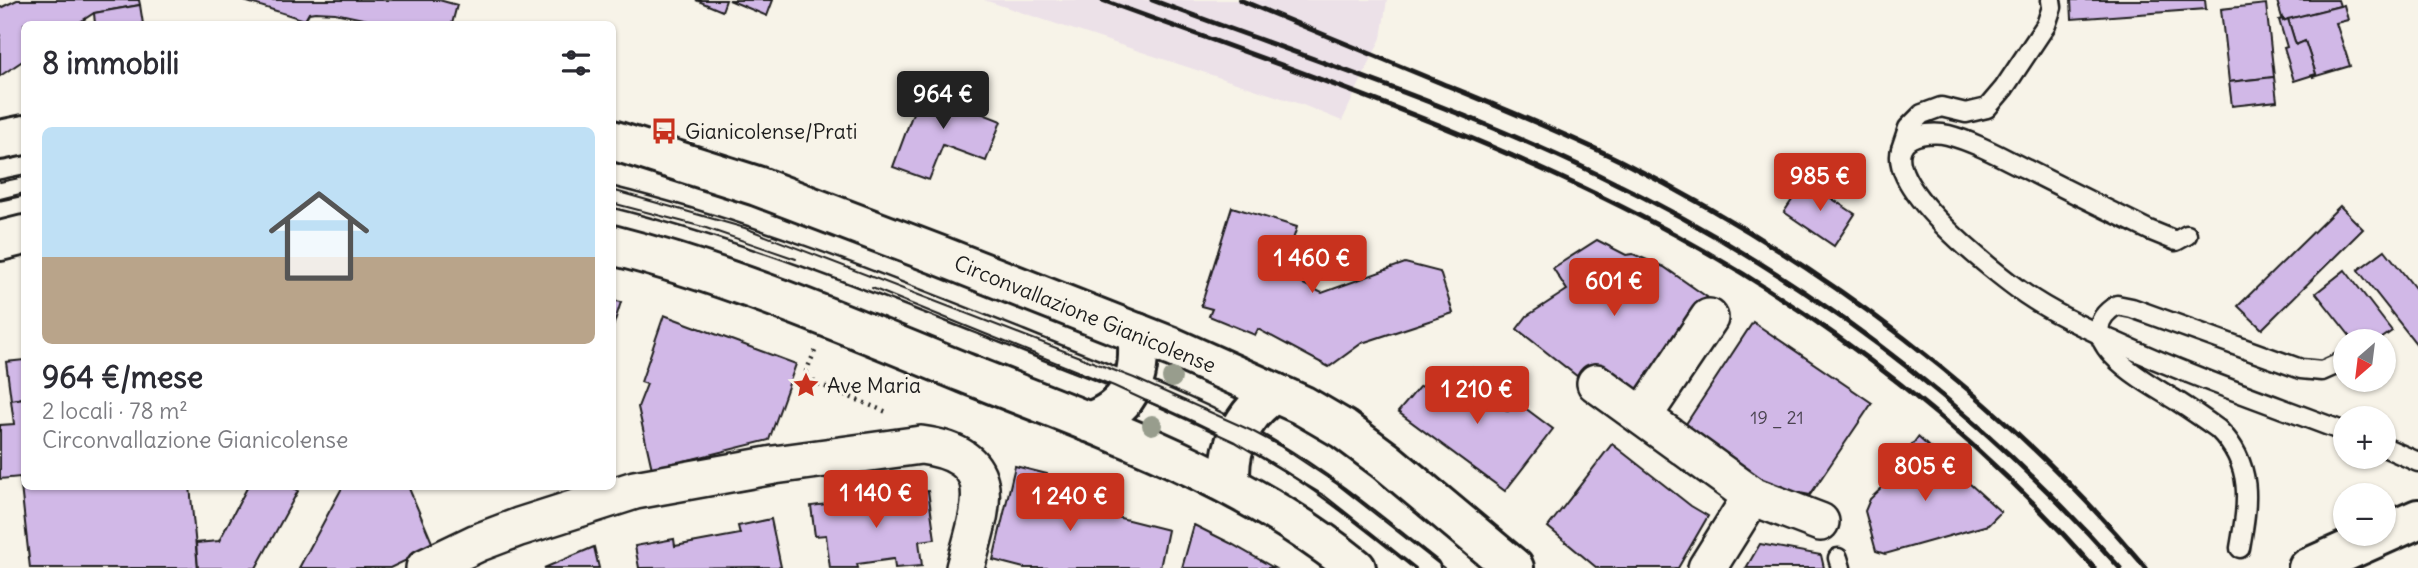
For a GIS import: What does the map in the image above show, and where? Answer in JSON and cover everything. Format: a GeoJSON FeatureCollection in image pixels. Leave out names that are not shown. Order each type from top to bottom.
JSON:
{"type":"FeatureCollection","features":[{"type":"Feature","properties":{"kind":"main road"},"geometry":{"type":"LineString","coordinates":[[0,140],[21,136]]}},
{"type":"Feature","properties":{"kind":"main road","name":"Circonvallazione Gianicolense"},"geometry":{"type":"LineString","coordinates":[[616,141],[775,192],[1137,333],[1275,393],[1322,416],[1363,443],[1514,568]]}},
{"type":"Feature","properties":{"kind":"main road"},"geometry":{"type":"LineString","coordinates":[[0,241],[21,236]]}},
{"type":"Feature","properties":{"kind":"main road"},"geometry":{"type":"LineString","coordinates":[[616,246],[765,293],[1088,422],[1231,485],[1300,525],[1356,568]]}},
{"type":"Feature","properties":{"kind":"main road"},"geometry":{"type":"LineString","coordinates":[[1088,422],[1113,411],[1121,404],[1132,385],[1138,360],[1137,333]]}},
{"type":"Feature","properties":{"kind":"main road"},"geometry":{"type":"LineString","coordinates":[[1231,485],[1230,458],[1239,434],[1254,411],[1275,393]]}},
{"type":"Feature","properties":{"kind":"main road"},"geometry":{"type":"LineString","coordinates":[[2308,568],[2418,519]]}},
{"type":"Feature","properties":{"kind":"street"},"geometry":{"type":"LineString","coordinates":[[1643,416],[1709,318]]}},
{"type":"Feature","properties":{"kind":"street"},"geometry":{"type":"LineString","coordinates":[[1596,383],[1752,496],[1820,522]]}},
{"type":"Feature","properties":{"kind":"street"},"geometry":{"type":"LineString","coordinates":[[425,568],[477,543],[519,527],[635,490],[774,465],[921,445],[946,449],[956,454],[969,464],[978,478],[981,505],[965,568]]}},
{"type":"Feature","properties":{"kind":"street"},"geometry":{"type":"LineString","coordinates":[[1707,568],[1752,496]]}},
{"type":"Feature","properties":{"kind":"lane"},"geometry":{"type":"LineString","coordinates":[[2051,0],[2052,7],[2046,25],[2004,88],[1987,108],[1966,113],[1941,107],[1922,114],[1908,128],[1900,153],[1902,169],[1917,194],[1937,220],[1962,245],[2052,312],[2151,358],[2333,427]]}},
{"type":"Feature","properties":{"kind":"lane"},"geometry":{"type":"LineString","coordinates":[[1900,153],[1908,141],[1924,134],[1947,135],[1996,155],[2158,234],[2176,241],[2187,235]]}},
{"type":"Feature","properties":{"kind":"lane"},"geometry":{"type":"LineString","coordinates":[[0,190],[21,186]]}},
{"type":"Feature","properties":{"kind":"lane"},"geometry":{"type":"LineString","coordinates":[[616,198],[715,225],[799,254],[1132,385],[1239,434],[1306,473],[1430,568]]}},
{"type":"Feature","properties":{"kind":"lane"},"geometry":{"type":"LineString","coordinates":[[2241,548],[2246,514],[2246,484],[2240,459],[2230,441],[2198,414],[2126,368],[2105,348],[2100,335],[2101,321],[2106,311],[2117,305],[2132,308],[2301,369],[2322,371],[2333,366]]}},
{"type":"Feature","properties":{"kind":"lane"},"geometry":{"type":"LineString","coordinates":[[2396,452],[2418,462]]}},
{"type":"Feature","properties":{"kind":"path"},"geometry":{"type":"LineString","coordinates":[[805,374],[816,383],[873,406]]}},
{"type":"Feature","properties":{"kind":"shaded area"},"geometry":{"type":"Polygon","coordinates":[[[984,0],[1387,0],[1381,38],[1342,121],[1303,105],[984,0]]]}},
{"type":"Feature","properties":{"kind":"building"},"geometry":{"type":"Polygon","coordinates":[[[17,0],[139,0],[140,5],[94,13],[82,21],[21,21],[21,62],[0,76],[0,8],[17,0]]]}},
{"type":"Feature","properties":{"kind":"building"},"geometry":{"type":"Polygon","coordinates":[[[241,0],[439,0],[457,5],[453,21],[372,21],[335,13],[315,12],[309,13],[305,20],[241,0]]]}},
{"type":"Feature","properties":{"kind":"building"},"geometry":{"type":"Polygon","coordinates":[[[696,0],[726,0],[722,11],[696,0]]]}},
{"type":"Feature","properties":{"kind":"building"},"geometry":{"type":"Polygon","coordinates":[[[729,0],[773,0],[767,16],[729,0]]]}},
{"type":"Feature","properties":{"kind":"building"},"geometry":{"type":"Polygon","coordinates":[[[2071,0],[2205,0],[2206,9],[2072,19],[2071,0]]]}},
{"type":"Feature","properties":{"kind":"building"},"geometry":{"type":"Polygon","coordinates":[[[2338,0],[2340,6],[2283,21],[2277,1],[2338,0]]]}},
{"type":"Feature","properties":{"kind":"building"},"geometry":{"type":"Polygon","coordinates":[[[2266,4],[2274,77],[2229,82],[2221,9],[2266,4]]]}},
{"type":"Feature","properties":{"kind":"building"},"geometry":{"type":"Polygon","coordinates":[[[140,5],[143,21],[95,21],[94,13],[140,5]]]}},
{"type":"Feature","properties":{"kind":"building"},"geometry":{"type":"Polygon","coordinates":[[[2344,5],[2348,20],[2336,23],[2350,66],[2313,77],[2316,74],[2305,41],[2296,45],[2288,19],[2344,5]]]}},
{"type":"Feature","properties":{"kind":"building"},"geometry":{"type":"Polygon","coordinates":[[[2288,19],[2296,45],[2305,41],[2316,74],[2294,81],[2279,20],[2288,19]]]}},
{"type":"Feature","properties":{"kind":"building"},"geometry":{"type":"Polygon","coordinates":[[[2274,77],[2277,101],[2232,106],[2229,82],[2274,77]]]}},
{"type":"Feature","properties":{"kind":"building"},"geometry":{"type":"Polygon","coordinates":[[[962,83],[953,102],[1001,121],[986,161],[943,145],[929,180],[893,167],[923,86],[962,83]]]}},
{"type":"Feature","properties":{"kind":"building"},"geometry":{"type":"Polygon","coordinates":[[[1805,181],[1855,214],[1834,246],[1784,212],[1805,181]]]}},
{"type":"Feature","properties":{"kind":"building"},"geometry":{"type":"Polygon","coordinates":[[[2340,206],[2363,229],[2262,329],[2238,306],[2340,206]]]}},
{"type":"Feature","properties":{"kind":"building"},"geometry":{"type":"Polygon","coordinates":[[[1232,207],[1297,227],[1282,274],[1322,293],[1405,263],[1440,272],[1453,313],[1362,343],[1329,367],[1258,329],[1255,335],[1209,316],[1212,309],[1201,306],[1232,207]]]}},
{"type":"Feature","properties":{"kind":"building"},"geometry":{"type":"Polygon","coordinates":[[[1597,240],[1626,255],[1633,254],[1664,267],[1707,297],[1642,396],[1587,384],[1517,329],[1527,316],[1567,290],[1553,268],[1597,240]]]}},
{"type":"Feature","properties":{"kind":"building"},"geometry":{"type":"Polygon","coordinates":[[[2385,250],[2418,292],[2418,346],[2358,270],[2385,250]]]}},
{"type":"Feature","properties":{"kind":"building"},"geometry":{"type":"Polygon","coordinates":[[[2345,270],[2390,329],[2344,329],[2316,293],[2345,270]]]}},
{"type":"Feature","properties":{"kind":"building"},"geometry":{"type":"Polygon","coordinates":[[[616,301],[621,302],[616,318],[616,301]]]}},
{"type":"Feature","properties":{"kind":"building"},"geometry":{"type":"Polygon","coordinates":[[[664,315],[796,364],[769,440],[652,469],[638,407],[647,384],[641,382],[664,315]]]}},
{"type":"Feature","properties":{"kind":"building"},"geometry":{"type":"Polygon","coordinates":[[[1753,322],[1872,403],[1810,495],[1764,486],[1682,430],[1753,322]]]}},
{"type":"Feature","properties":{"kind":"building"},"geometry":{"type":"Polygon","coordinates":[[[21,360],[21,398],[11,400],[6,362],[21,360]]]}},
{"type":"Feature","properties":{"kind":"building"},"geometry":{"type":"Polygon","coordinates":[[[1472,367],[1483,394],[1508,411],[1517,402],[1553,429],[1505,491],[1398,412],[1419,387],[1472,367]]]}},
{"type":"Feature","properties":{"kind":"building"},"geometry":{"type":"Polygon","coordinates":[[[21,398],[21,486],[20,477],[0,479],[0,425],[14,424],[11,400],[21,398]]]}},
{"type":"Feature","properties":{"kind":"building"},"geometry":{"type":"Polygon","coordinates":[[[1918,437],[2001,512],[1988,525],[1885,554],[1876,551],[1865,511],[1870,499],[1900,471],[1900,461],[1918,437]]]}},
{"type":"Feature","properties":{"kind":"building"},"geometry":{"type":"Polygon","coordinates":[[[1612,444],[1691,506],[1708,516],[1678,568],[1597,568],[1548,527],[1612,444]]]}},
{"type":"Feature","properties":{"kind":"building"},"geometry":{"type":"Polygon","coordinates":[[[1015,466],[1047,474],[1041,498],[1168,530],[1160,568],[1024,568],[993,560],[1015,466]]]}},
{"type":"Feature","properties":{"kind":"building"},"geometry":{"type":"Polygon","coordinates":[[[21,490],[190,490],[198,568],[30,568],[21,490]]]}},
{"type":"Feature","properties":{"kind":"building"},"geometry":{"type":"Polygon","coordinates":[[[246,490],[298,491],[256,568],[198,568],[196,543],[219,541],[246,490]]]}},
{"type":"Feature","properties":{"kind":"building"},"geometry":{"type":"Polygon","coordinates":[[[341,490],[410,490],[434,547],[390,568],[299,568],[341,490]]]}},
{"type":"Feature","properties":{"kind":"building"},"geometry":{"type":"Polygon","coordinates":[[[928,491],[935,539],[919,541],[922,566],[895,568],[894,559],[857,564],[858,568],[830,568],[826,535],[815,536],[811,506],[928,491]]]}},
{"type":"Feature","properties":{"kind":"building"},"geometry":{"type":"Polygon","coordinates":[[[771,519],[781,567],[639,568],[635,546],[674,539],[675,546],[740,534],[738,526],[771,519]]]}},
{"type":"Feature","properties":{"kind":"building"},"geometry":{"type":"Polygon","coordinates":[[[1194,525],[1230,543],[1274,568],[1182,568],[1194,525]]]}},
{"type":"Feature","properties":{"kind":"building"},"geometry":{"type":"Polygon","coordinates":[[[1760,544],[1821,555],[1824,568],[1746,568],[1760,544]]]}},
{"type":"Feature","properties":{"kind":"building"},"geometry":{"type":"Polygon","coordinates":[[[594,547],[599,568],[544,568],[594,547]]]}},
{"type":"Feature","properties":{"kind":"tram line"},"geometry":{"type":"LineString","coordinates":[[0,182],[21,178]]}},
{"type":"Feature","properties":{"kind":"tram line"},"geometry":{"type":"LineString","coordinates":[[616,191],[745,228],[1134,378],[1250,430],[1280,446],[1337,484],[1444,568]]}},
{"type":"Feature","properties":{"kind":"tram line"},"geometry":{"type":"LineString","coordinates":[[0,199],[21,194]]}},
{"type":"Feature","properties":{"kind":"tram line"},"geometry":{"type":"LineString","coordinates":[[616,204],[703,227],[796,259]]}},
{"type":"Feature","properties":{"kind":"tram line"},"geometry":{"type":"LineString","coordinates":[[872,288],[1114,386],[1235,442],[1325,496],[1416,568]]}},
{"type":"Feature","properties":{"kind":"railway"},"geometry":{"type":"LineString","coordinates":[[1102,0],[1322,80],[1538,167],[1609,200],[1736,269],[1847,343],[1952,427],[2049,519],[2094,568]]}},
{"type":"Feature","properties":{"kind":"railway"},"geometry":{"type":"LineString","coordinates":[[1152,0],[1489,126],[1599,175],[1744,253],[1879,345],[1943,396],[2005,450],[2120,568]]}},
{"type":"Feature","properties":{"kind":"railway"},"geometry":{"type":"LineString","coordinates":[[1240,0],[1599,150],[1695,200],[1767,243],[1837,289],[1969,390],[2031,446],[2146,568]]}},
{"type":"Feature","properties":{"kind":"place","name":"Gianicolense/Prati"},"geometry":{"type":"Point","coordinates":[664,131]}},
{"type":"Feature","properties":{"kind":"place","name":"Ave Maria"},"geometry":{"type":"Point","coordinates":[806,385]}}]}
